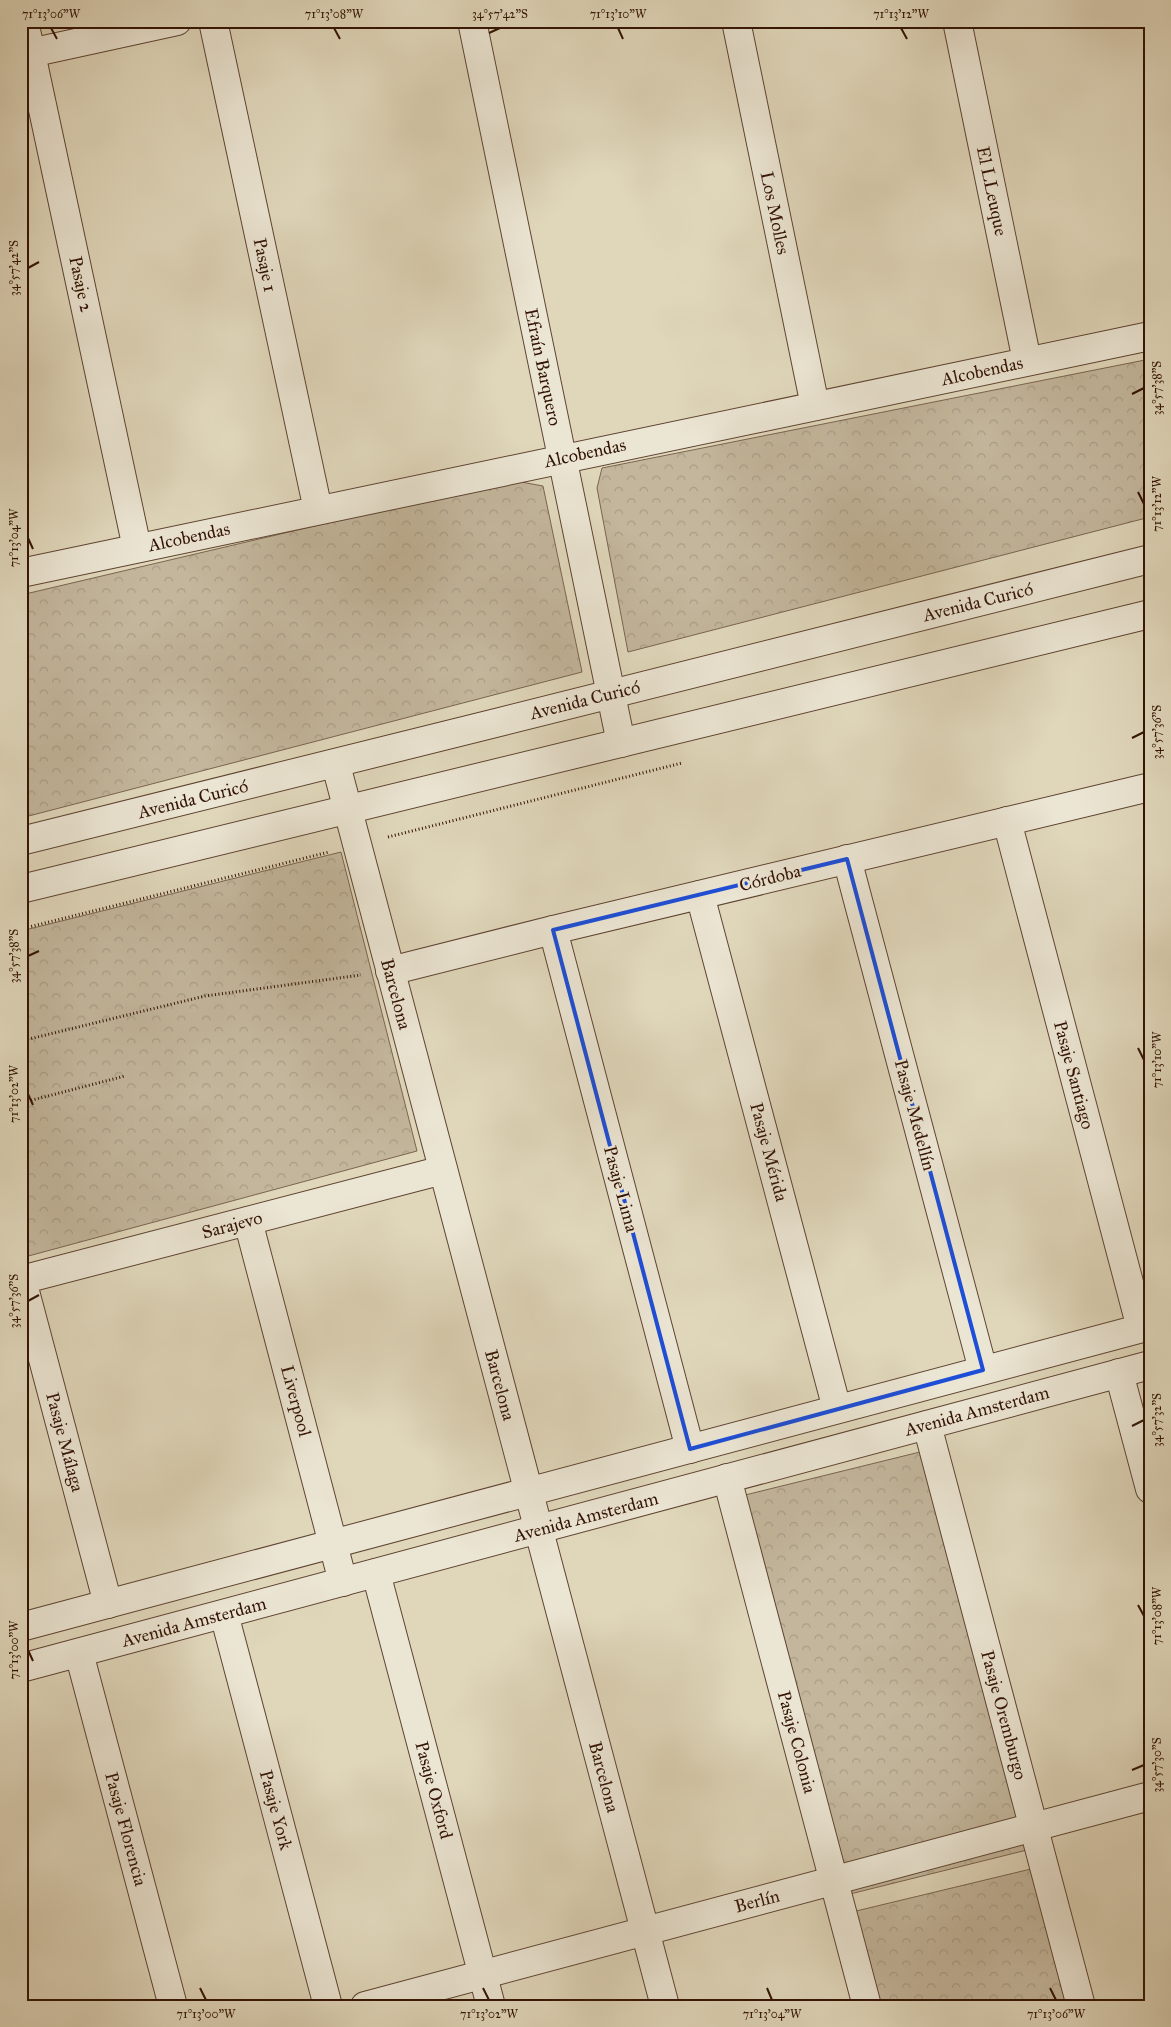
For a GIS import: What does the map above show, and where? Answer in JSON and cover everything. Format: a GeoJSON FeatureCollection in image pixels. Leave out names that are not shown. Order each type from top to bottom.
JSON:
{"type":"FeatureCollection","features":[{"type":"Feature","properties":{"kind":"street","name":"Pasaje 2"},"geometry":{"type":"LineString","coordinates":[[24,21],[26,54],[137,548]]}},
{"type":"Feature","properties":{"kind":"street"},"geometry":{"type":"LineString","coordinates":[[26,54],[177,21]]}},
{"type":"Feature","properties":{"kind":"street","name":"Pasaje 1"},"geometry":{"type":"LineString","coordinates":[[213,21],[318,510]]}},
{"type":"Feature","properties":{"kind":"street","name":"Efraín Barquero"},"geometry":{"type":"LineString","coordinates":[[472,21],[621,743]]}},
{"type":"Feature","properties":{"kind":"street","name":"Los Molles"},"geometry":{"type":"LineString","coordinates":[[736,21],[815,406]]}},
{"type":"Feature","properties":{"kind":"street","name":"El LLeuque"},"geometry":{"type":"LineString","coordinates":[[957,21],[1027,361]]}},
{"type":"Feature","properties":{"kind":"street","name":"Alcobendas"},"geometry":{"type":"LineString","coordinates":[[21,573],[1150,336]]}},
{"type":"Feature","properties":{"kind":"street","name":"Avenida Curicó"},"geometry":{"type":"LineString","coordinates":[[21,841],[336,765],[610,693],[1150,559]]}},
{"type":"Feature","properties":{"kind":"street"},"geometry":{"type":"LineString","coordinates":[[21,889],[1150,614]]}},
{"type":"Feature","properties":{"kind":"street","name":"Barcelona"},"geometry":{"type":"LineString","coordinates":[[336,765],[665,2006]]}},
{"type":"Feature","properties":{"kind":"street","name":"Córdoba"},"geometry":{"type":"LineString","coordinates":[[390,971],[1150,787]]}},
{"type":"Feature","properties":{"kind":"street","name":"Pasaje Santiago"},"geometry":{"type":"LineString","coordinates":[[1007,821],[1146,1327]]}},
{"type":"Feature","properties":{"kind":"street","name":"Pasaje Medellín"},"geometry":{"type":"LineString","coordinates":[[847,859],[983,1370]]}},
{"type":"Feature","properties":{"kind":"street","name":"Pasaje Mérida"},"geometry":{"type":"LineString","coordinates":[[700,895],[837,1409]]}},
{"type":"Feature","properties":{"kind":"street","name":"Pasaje Lima"},"geometry":{"type":"LineString","coordinates":[[553,930],[690,1449]]}},
{"type":"Feature","properties":{"kind":"street","name":"Sarajevo"},"geometry":{"type":"LineString","coordinates":[[22,1280],[443,1170]]}},
{"type":"Feature","properties":{"kind":"street","name":"Liverpool"},"geometry":{"type":"LineString","coordinates":[[248,1220],[344,1582]]}},
{"type":"Feature","properties":{"kind":"street","name":"Pasaje Málaga"},"geometry":{"type":"LineString","coordinates":[[22,1280],[108,1604]]}},
{"type":"Feature","properties":{"kind":"street"},"geometry":{"type":"LineString","coordinates":[[21,1627],[1146,1327]]}},
{"type":"Feature","properties":{"kind":"street","name":"Avenida Amsterdam"},"geometry":{"type":"LineString","coordinates":[[21,1668],[1150,1365]]}},
{"type":"Feature","properties":{"kind":"street"},"geometry":{"type":"LineString","coordinates":[[1119,1373],[1150,1489]]}},
{"type":"Feature","properties":{"kind":"street","name":"Pasaje Oremburgo"},"geometry":{"type":"LineString","coordinates":[[927,1425],[1081,2006]]}},
{"type":"Feature","properties":{"kind":"street","name":"Pasaje Colonia"},"geometry":{"type":"LineString","coordinates":[[727,1478],[866,2006]]}},
{"type":"Feature","properties":{"kind":"street","name":"Pasaje Oxford"},"geometry":{"type":"LineString","coordinates":[[376,1573],[491,2006]]}},
{"type":"Feature","properties":{"kind":"street","name":"Pasaje York"},"geometry":{"type":"LineString","coordinates":[[224,1614],[328,2006]]}},
{"type":"Feature","properties":{"kind":"street","name":"Pasaje Florencia"},"geometry":{"type":"LineString","coordinates":[[79,1653],[173,2006]]}},
{"type":"Feature","properties":{"kind":"street","name":"Berlín"},"geometry":{"type":"LineString","coordinates":[[365,2006],[1150,1796]]}},
{"type":"Feature","properties":{"kind":"path"},"geometry":{"type":"LineString","coordinates":[[21,929],[687,761]]}},
{"type":"Feature","properties":{"kind":"path"},"geometry":{"type":"LineString","coordinates":[[21,1041],[205,996],[390,971]]}},
{"type":"Feature","properties":{"kind":"path"},"geometry":{"type":"LineString","coordinates":[[21,1103],[125,1076]]}},
{"type":"Feature","properties":{"kind":"highlighted area"},"geometry":{"type":"Polygon","coordinates":[[[847,859],[983,1370],[690,1449],[553,930],[847,859]]]}},
{"type":"Feature","properties":{"kind":"green space"},"geometry":{"type":"Polygon","coordinates":[[[1150,359],[1150,517],[628,652],[597,488],[602,468],[1150,359]]]}},
{"type":"Feature","properties":{"kind":"green space"},"geometry":{"type":"Polygon","coordinates":[[[510,480],[543,486],[582,672],[21,818],[21,595],[510,480]]]}},
{"type":"Feature","properties":{"kind":"green space"},"geometry":{"type":"Polygon","coordinates":[[[341,852],[417,1151],[21,1258],[21,931],[341,852]]]}},
{"type":"Feature","properties":{"kind":"green space"},"geometry":{"type":"Polygon","coordinates":[[[924,1451],[1031,1849],[846,1895],[737,1497],[924,1451]]]}},
{"type":"Feature","properties":{"kind":"green space"},"geometry":{"type":"Polygon","coordinates":[[[1035,1868],[1073,2006],[878,2006],[852,1912],[1035,1868]]]}}]}
